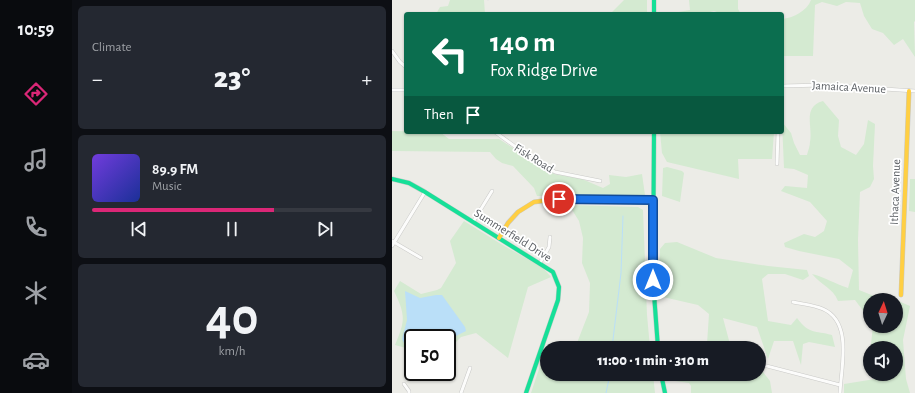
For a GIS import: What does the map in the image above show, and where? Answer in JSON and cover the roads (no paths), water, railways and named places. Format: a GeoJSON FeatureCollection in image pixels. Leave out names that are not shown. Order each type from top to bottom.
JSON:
{"type":"FeatureCollection","features":[{"type":"Feature","properties":{"kind":"street"},"geometry":{"type":"LineString","coordinates":[[654,0],[654,12]]}},
{"type":"Feature","properties":{"kind":"street"},"geometry":{"type":"LineString","coordinates":[[392,51],[404,65]]}},
{"type":"Feature","properties":{"kind":"street","name":"Jamaica Avenue"},"geometry":{"type":"LineString","coordinates":[[784,86],[823,85],[915,91]]}},
{"type":"Feature","properties":{"kind":"street"},"geometry":{"type":"LineString","coordinates":[[392,90],[404,90]]}},
{"type":"Feature","properties":{"kind":"street","name":"Ithaca Avenue"},"geometry":{"type":"LineString","coordinates":[[901,293],[909,91]]}},
{"type":"Feature","properties":{"kind":"street","name":"Fisk Road"},"geometry":{"type":"LineString","coordinates":[[498,134],[531,158],[555,172],[600,181]]}},
{"type":"Feature","properties":{"kind":"street"},"geometry":{"type":"LineString","coordinates":[[654,134],[654,294],[657,341]]}},
{"type":"Feature","properties":{"kind":"street"},"geometry":{"type":"LineString","coordinates":[[777,164],[778,134]]}},
{"type":"Feature","properties":{"kind":"street","name":"Summerfield Drive"},"geometry":{"type":"LineString","coordinates":[[392,179],[409,183],[425,192],[553,272],[559,287],[558,300],[526,393]]}},
{"type":"Feature","properties":{"kind":"street"},"geometry":{"type":"LineString","coordinates":[[473,222],[492,191]]}},
{"type":"Feature","properties":{"kind":"street"},"geometry":{"type":"LineString","coordinates":[[392,246],[393,241],[425,192]]}},
{"type":"Feature","properties":{"kind":"street"},"geometry":{"type":"LineString","coordinates":[[499,238],[508,223],[518,212],[534,202],[562,199],[653,200]]}},
{"type":"Feature","properties":{"kind":"street"},"geometry":{"type":"LineString","coordinates":[[540,263],[549,247],[550,237]]}},
{"type":"Feature","properties":{"kind":"street"},"geometry":{"type":"LineString","coordinates":[[393,241],[421,258]]}},
{"type":"Feature","properties":{"kind":"street"},"geometry":{"type":"LineString","coordinates":[[793,302],[823,309],[832,314],[839,324],[843,351],[840,393]]}},
{"type":"Feature","properties":{"kind":"street"},"geometry":{"type":"LineString","coordinates":[[766,366],[840,385]]}},
{"type":"Feature","properties":{"kind":"street"},"geometry":{"type":"LineString","coordinates":[[461,393],[470,368]]}},
{"type":"Feature","properties":{"kind":"street"},"geometry":{"type":"LineString","coordinates":[[662,381],[665,393]]}},
{"type":"Feature","properties":{"kind":"street"},"geometry":{"type":"LineString","coordinates":[[404,384],[409,393]]}},
{"type":"Feature","properties":{"kind":"water"},"geometry":{"type":"Polygon","coordinates":[[[405,291],[420,298],[442,295],[465,327],[466,331],[456,336],[456,329],[405,329],[407,320],[405,291]]]}},
{"type":"Feature","properties":{"kind":"water"},"geometry":{"type":"Polygon","coordinates":[[[404,331],[404,343],[402,339],[404,331]]]}},
{"type":"Feature","properties":{"kind":"waterway"},"geometry":{"type":"LineString","coordinates":[[613,341],[621,273],[623,216]]}},
{"type":"Feature","properties":{"kind":"waterway"},"geometry":{"type":"LineString","coordinates":[[606,393],[609,381]]}}]}
